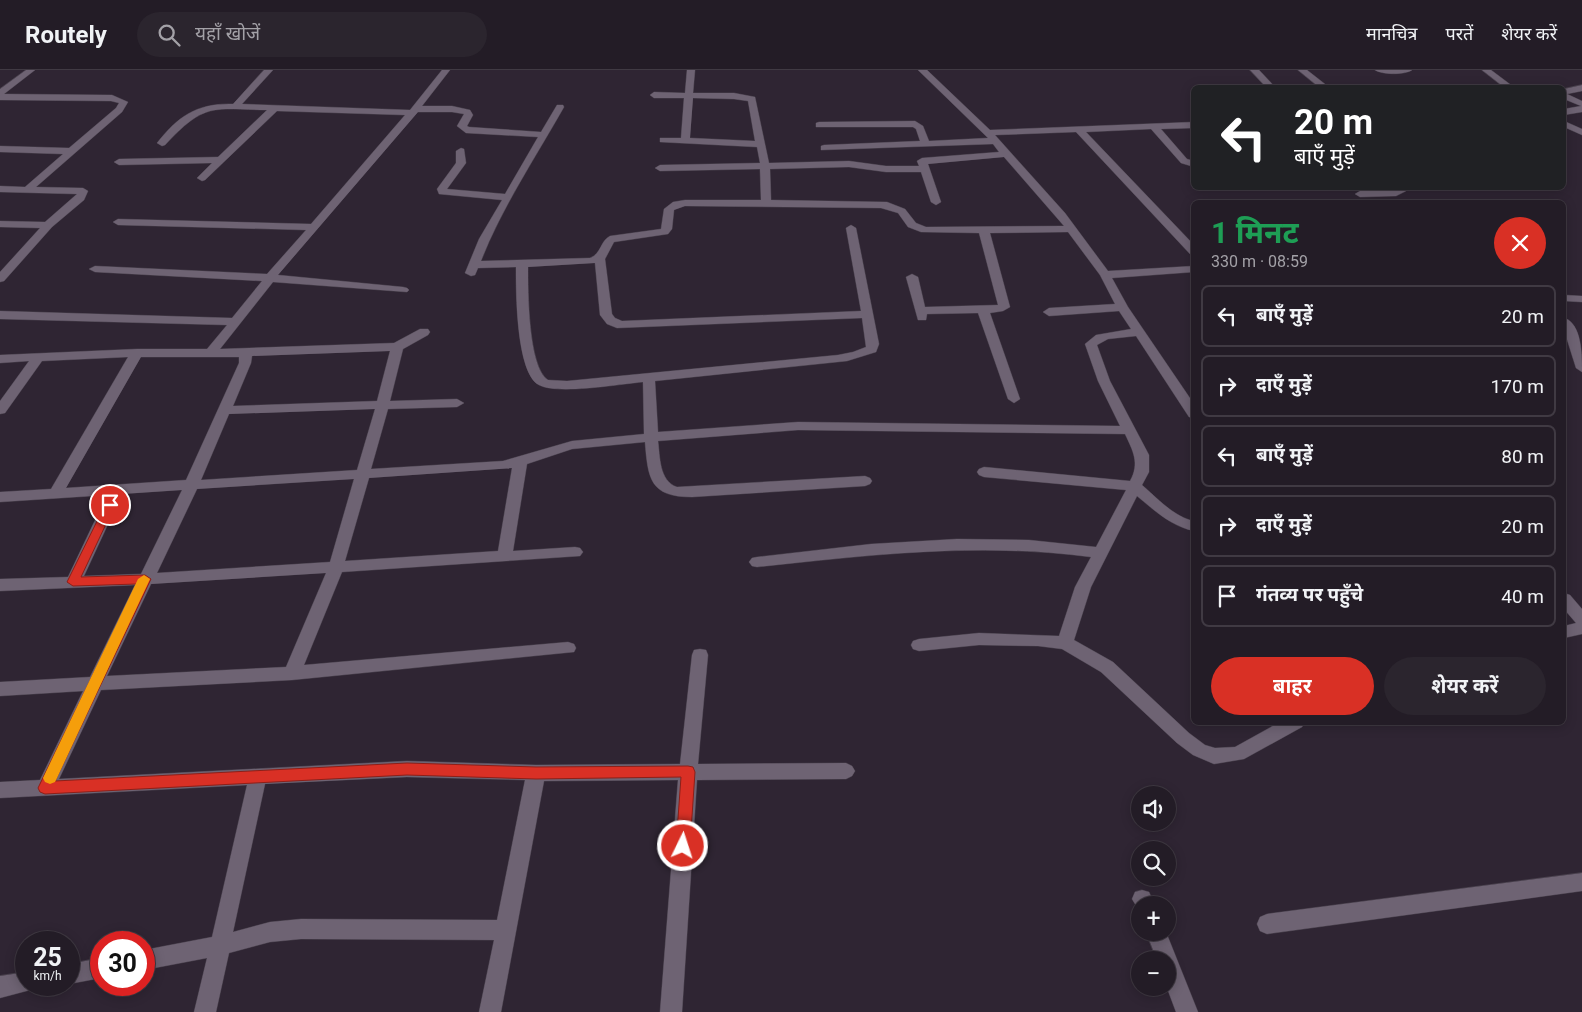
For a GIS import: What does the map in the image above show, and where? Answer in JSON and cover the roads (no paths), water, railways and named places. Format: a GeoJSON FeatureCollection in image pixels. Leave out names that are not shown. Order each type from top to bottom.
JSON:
{"type":"FeatureCollection","features":[{"type":"Feature","properties":{"kind":"street"},"geometry":{"type":"LineString","coordinates":[[0,93],[31,70]]}},
{"type":"Feature","properties":{"kind":"street"},"geometry":{"type":"LineString","coordinates":[[237,105],[270,70]]}},
{"type":"Feature","properties":{"kind":"street"},"geometry":{"type":"LineString","coordinates":[[211,353],[270,278],[414,111],[446,70]]}},
{"type":"Feature","properties":{"kind":"street"},"geometry":{"type":"LineString","coordinates":[[685,140],[691,70]]}},
{"type":"Feature","properties":{"kind":"street"},"geometry":{"type":"LineString","coordinates":[[922,70],[991,137],[1061,215],[1105,275],[1122,307],[1191,409]]}},
{"type":"Feature","properties":{"kind":"street"},"geometry":{"type":"LineString","coordinates":[[1254,70],[1269,85]]}},
{"type":"Feature","properties":{"kind":"street"},"geometry":{"type":"LineString","coordinates":[[1302,70],[1322,85]]}},
{"type":"Feature","properties":{"kind":"street"},"geometry":{"type":"LineString","coordinates":[[1379,70],[1408,70]]}},
{"type":"Feature","properties":{"kind":"street"},"geometry":{"type":"LineString","coordinates":[[1486,70],[1506,85]]}},
{"type":"Feature","properties":{"kind":"street"},"geometry":{"type":"LineString","coordinates":[[1566,92],[1582,88]]}},
{"type":"Feature","properties":{"kind":"street"},"geometry":{"type":"LineString","coordinates":[[654,95],[749,97],[752,100],[765,166],[766,204]]}},
{"type":"Feature","properties":{"kind":"street"},"geometry":{"type":"LineString","coordinates":[[0,97],[112,98],[124,102],[124,106],[28,189]]}},
{"type":"Feature","properties":{"kind":"street"},"geometry":{"type":"LineString","coordinates":[[1566,97],[1582,104]]}},
{"type":"Feature","properties":{"kind":"street"},"geometry":{"type":"LineString","coordinates":[[162,143],[196,110],[216,106],[237,105],[414,111],[452,109],[469,114],[462,126],[466,130],[545,135]]}},
{"type":"Feature","properties":{"kind":"street"},"geometry":{"type":"LineString","coordinates":[[202,178],[276,107]]}},
{"type":"Feature","properties":{"kind":"street"},"geometry":{"type":"LineString","coordinates":[[560,107],[484,239],[473,269],[522,264],[591,261],[604,255],[610,240],[614,238],[664,232],[667,229],[669,209],[676,204],[885,205],[903,210],[912,226],[917,228],[984,230],[1071,229]]}},
{"type":"Feature","properties":{"kind":"street"},"geometry":{"type":"LineString","coordinates":[[1566,112],[1582,109]]}},
{"type":"Feature","properties":{"kind":"street"},"geometry":{"type":"LineString","coordinates":[[820,125],[915,124],[920,128],[923,165],[936,202]]}},
{"type":"Feature","properties":{"kind":"street"},"geometry":{"type":"LineString","coordinates":[[824,148],[922,144],[1078,129],[1191,125]]}},
{"type":"Feature","properties":{"kind":"street"},"geometry":{"type":"LineString","coordinates":[[1566,125],[1582,132]]}},
{"type":"Feature","properties":{"kind":"street"},"geometry":{"type":"LineString","coordinates":[[1154,127],[1184,161],[1191,163]]}},
{"type":"Feature","properties":{"kind":"street"},"geometry":{"type":"LineString","coordinates":[[1078,129],[1191,249]]}},
{"type":"Feature","properties":{"kind":"street"},"geometry":{"type":"LineString","coordinates":[[663,140],[760,144]]}},
{"type":"Feature","properties":{"kind":"street"},"geometry":{"type":"LineString","coordinates":[[0,149],[72,151]]}},
{"type":"Feature","properties":{"kind":"street"},"geometry":{"type":"LineString","coordinates":[[461,151],[461,163],[442,189],[443,192],[508,197]]}},
{"type":"Feature","properties":{"kind":"street"},"geometry":{"type":"LineString","coordinates":[[660,168],[849,164],[886,169],[1005,154]]}},
{"type":"Feature","properties":{"kind":"street"},"geometry":{"type":"LineString","coordinates":[[119,162],[220,160]]}},
{"type":"Feature","properties":{"kind":"street"},"geometry":{"type":"LineString","coordinates":[[0,189],[83,191],[80,198],[48,225],[0,279]]}},
{"type":"Feature","properties":{"kind":"street"},"geometry":{"type":"LineString","coordinates":[[1360,194],[1396,193],[1401,190]]}},
{"type":"Feature","properties":{"kind":"street"},"geometry":{"type":"LineString","coordinates":[[118,222],[314,227]]}},
{"type":"Feature","properties":{"kind":"street"},"geometry":{"type":"LineString","coordinates":[[0,224],[48,225]]}},
{"type":"Feature","properties":{"kind":"street"},"geometry":{"type":"LineString","coordinates":[[522,264],[522,305],[532,368],[540,380],[549,384],[567,385],[761,367],[866,353],[872,349],[873,344],[851,228]]}},
{"type":"Feature","properties":{"kind":"street"},"geometry":{"type":"LineString","coordinates":[[912,278],[921,314],[1003,309],[984,230]]}},
{"type":"Feature","properties":{"kind":"street"},"geometry":{"type":"LineString","coordinates":[[600,258],[606,316],[611,321],[621,325],[867,314]]}},
{"type":"Feature","properties":{"kind":"street"},"geometry":{"type":"LineString","coordinates":[[95,269],[270,278],[403,290]]}},
{"type":"Feature","properties":{"kind":"street"},"geometry":{"type":"LineString","coordinates":[[1105,275],[1191,269]]}},
{"type":"Feature","properties":{"kind":"street"},"geometry":{"type":"LineString","coordinates":[[1566,298],[1582,299]]}},
{"type":"Feature","properties":{"kind":"street"},"geometry":{"type":"LineString","coordinates":[[1050,312],[1122,307]]}},
{"type":"Feature","properties":{"kind":"street"},"geometry":{"type":"LineString","coordinates":[[983,310],[1014,399]]}},
{"type":"Feature","properties":{"kind":"street"},"geometry":{"type":"LineString","coordinates":[[0,315],[235,322]]}},
{"type":"Feature","properties":{"kind":"street"},"geometry":{"type":"LineString","coordinates":[[1566,325],[1571,331],[1582,368]]}},
{"type":"Feature","properties":{"kind":"street"},"geometry":{"type":"LineString","coordinates":[[0,359],[137,353],[246,353],[397,347],[424,332]]}},
{"type":"Feature","properties":{"kind":"street"},"geometry":{"type":"LineString","coordinates":[[1065,643],[1083,587],[1142,472],[1142,455],[1104,380],[1091,344],[1094,340],[1104,336],[1140,332]]}},
{"type":"Feature","properties":{"kind":"street"},"geometry":{"type":"LineString","coordinates":[[292,674],[336,567],[383,405],[397,347]]}},
{"type":"Feature","properties":{"kind":"street"},"geometry":{"type":"LineString","coordinates":[[56,494],[137,353]]}},
{"type":"Feature","properties":{"kind":"street"},"geometry":{"type":"LineString","coordinates":[[45,788],[192,484],[245,363],[246,353]]}},
{"type":"Feature","properties":{"kind":"street"},"geometry":{"type":"LineString","coordinates":[[0,410],[39,357]]}},
{"type":"Feature","properties":{"kind":"street"},"geometry":{"type":"LineString","coordinates":[[648,378],[656,476],[662,486],[671,490],[692,492],[865,481]]}},
{"type":"Feature","properties":{"kind":"street"},"geometry":{"type":"LineString","coordinates":[[224,410],[457,403]]}},
{"type":"Feature","properties":{"kind":"street"},"geometry":{"type":"LineString","coordinates":[[0,497],[520,462],[572,445],[798,426],[1130,430]]}},
{"type":"Feature","properties":{"kind":"street"},"geometry":{"type":"LineString","coordinates":[[505,556],[520,462]]}},
{"type":"Feature","properties":{"kind":"street"},"geometry":{"type":"LineString","coordinates":[[984,472],[1134,486],[1165,512],[1184,524],[1191,525]]}},
{"type":"Feature","properties":{"kind":"street"},"geometry":{"type":"LineString","coordinates":[[73,582],[117,489]]}},
{"type":"Feature","properties":{"kind":"street"},"geometry":{"type":"LineString","coordinates":[[757,562],[915,546],[984,544],[1043,546],[1100,553]]}},
{"type":"Feature","properties":{"kind":"street"},"geometry":{"type":"LineString","coordinates":[[0,585],[145,579],[575,552]]}},
{"type":"Feature","properties":{"kind":"street"},"geometry":{"type":"LineString","coordinates":[[1566,604],[1577,630]]}},
{"type":"Feature","properties":{"kind":"street"},"geometry":{"type":"LineString","coordinates":[[919,645],[980,640],[1038,640],[1065,643],[1107,667],[1183,738],[1200,750],[1214,756],[1238,754],[1291,725]]}},
{"type":"Feature","properties":{"kind":"street"},"geometry":{"type":"LineString","coordinates":[[0,689],[292,674],[568,648]]}},
{"type":"Feature","properties":{"kind":"street"},"geometry":{"type":"LineString","coordinates":[[671,1012],[688,772],[700,655]]}},
{"type":"Feature","properties":{"kind":"street"},"geometry":{"type":"LineString","coordinates":[[0,790],[407,769],[536,773],[846,771]]}},
{"type":"Feature","properties":{"kind":"street"},"geometry":{"type":"LineString","coordinates":[[490,1012],[536,773]]}},
{"type":"Feature","properties":{"kind":"street"},"geometry":{"type":"LineString","coordinates":[[205,1012],[258,776]]}},
{"type":"Feature","properties":{"kind":"street"},"geometry":{"type":"LineString","coordinates":[[1267,924],[1582,882]]}},
{"type":"Feature","properties":{"kind":"street"},"geometry":{"type":"LineString","coordinates":[[155,958],[220,945],[270,932],[301,929],[506,930]]}},
{"type":"Feature","properties":{"kind":"street"},"geometry":{"type":"LineString","coordinates":[[0,987],[15,984]]}},
{"type":"Feature","properties":{"kind":"street"},"geometry":{"type":"LineString","coordinates":[[1176,984],[1187,1012]]}}]}
